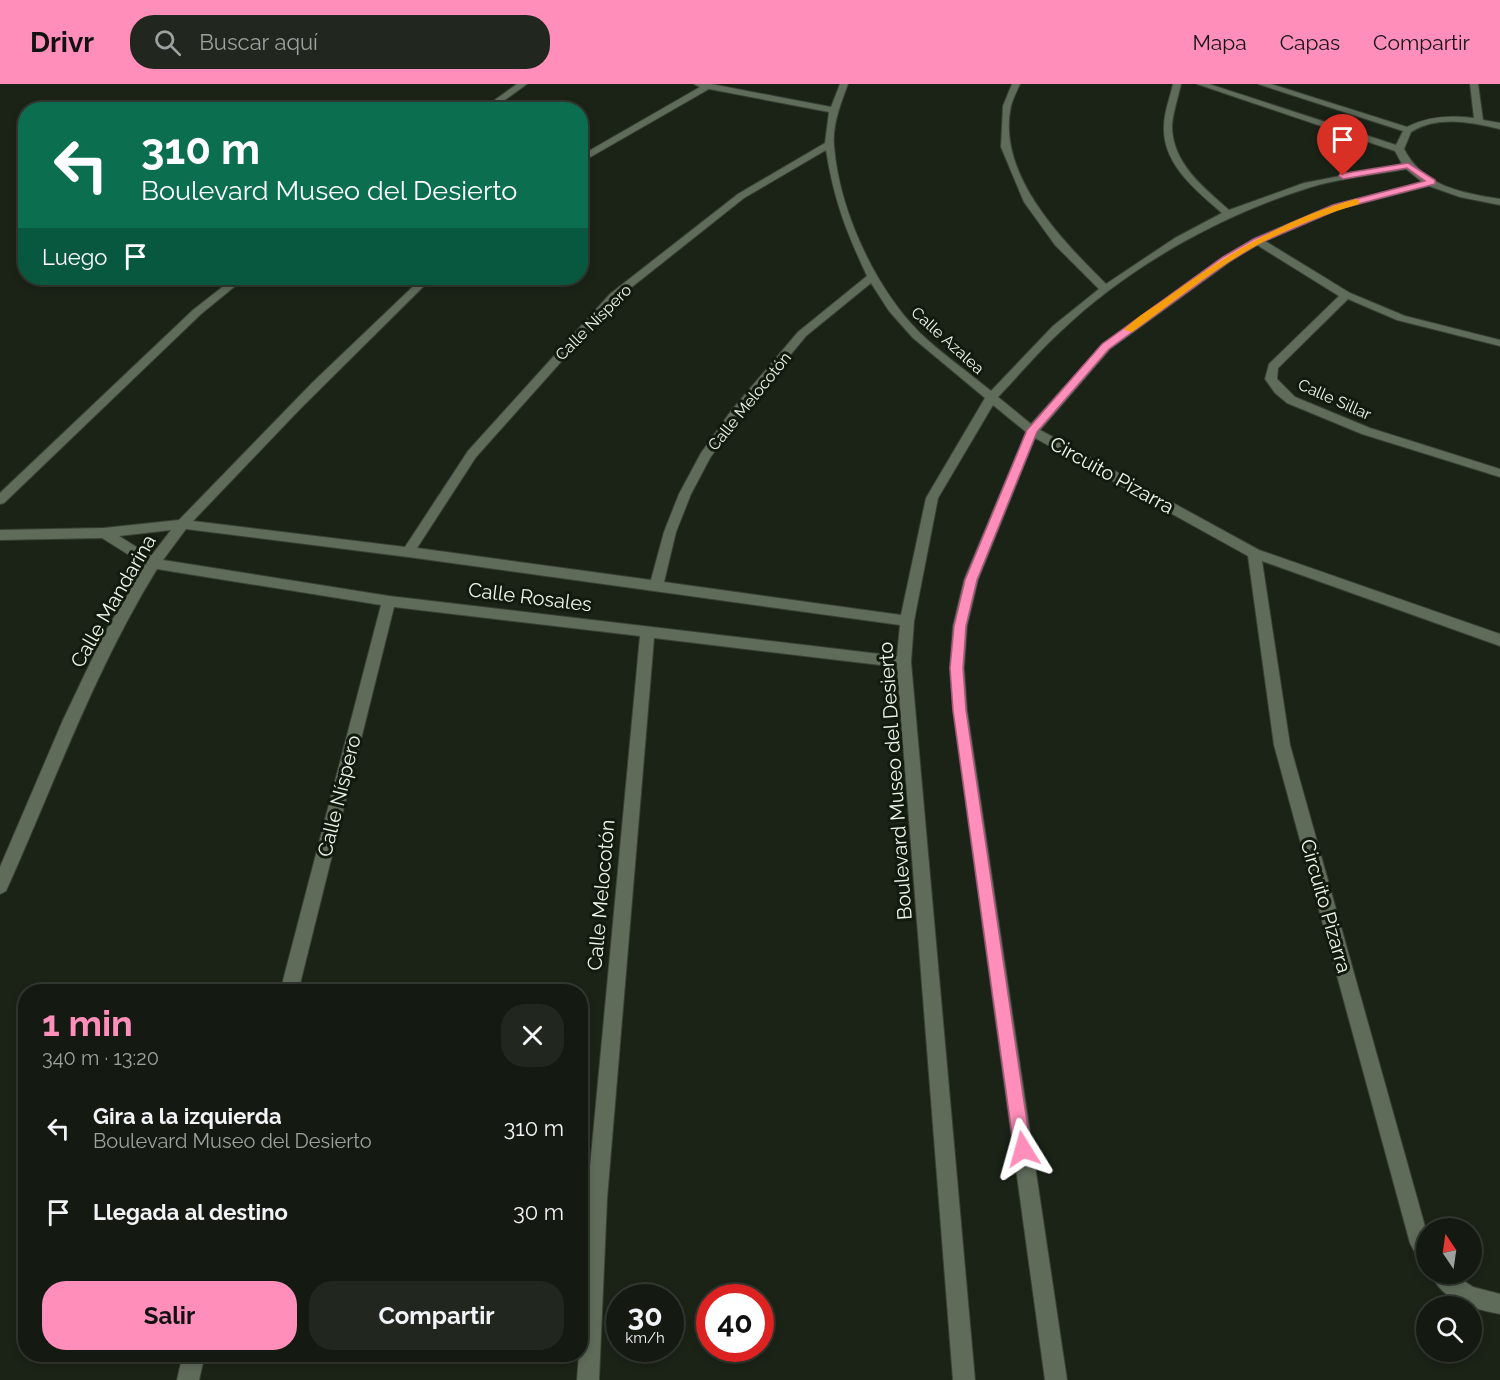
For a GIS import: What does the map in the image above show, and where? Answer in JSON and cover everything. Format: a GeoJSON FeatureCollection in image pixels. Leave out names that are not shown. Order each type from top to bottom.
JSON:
{"type":"FeatureCollection","features":[{"type":"Feature","properties":{"kind":"street"},"geometry":{"type":"LineString","coordinates":[[497,102],[524,84]]}},
{"type":"Feature","properties":{"kind":"street","name":"Calle Azalea"},"geometry":{"type":"LineString","coordinates":[[844,84],[834,110],[829,144],[837,190],[847,221],[872,277],[893,309],[917,336],[1032,430]]}},
{"type":"Feature","properties":{"kind":"street"},"geometry":{"type":"LineString","coordinates":[[1016,84],[1007,106],[1006,147],[1029,202],[1059,243],[1105,289]]}},
{"type":"Feature","properties":{"kind":"street"},"geometry":{"type":"LineString","coordinates":[[1177,84],[1168,127],[1171,146],[1180,164],[1194,182],[1228,214]]}},
{"type":"Feature","properties":{"kind":"street"},"geometry":{"type":"LineString","coordinates":[[1202,84],[1399,149],[1408,166],[1432,182],[1469,197],[1500,202]]}},
{"type":"Feature","properties":{"kind":"street"},"geometry":{"type":"LineString","coordinates":[[1262,84],[1408,130]]}},
{"type":"Feature","properties":{"kind":"street"},"geometry":{"type":"LineString","coordinates":[[1474,84],[1479,121]]}},
{"type":"Feature","properties":{"kind":"street"},"geometry":{"type":"LineString","coordinates":[[588,155],[702,85],[834,110]]}},
{"type":"Feature","properties":{"kind":"street"},"geometry":{"type":"LineString","coordinates":[[1399,149],[1408,130],[1437,120],[1479,121],[1500,126]]}},
{"type":"Feature","properties":{"kind":"street","name":"Calle Níspero"},"geometry":{"type":"LineString","coordinates":[[408,552],[472,454],[614,296],[741,196],[829,144]]}},
{"type":"Feature","properties":{"kind":"street","name":"Boulevard Museo del Desierto"},"geometry":{"type":"LineString","coordinates":[[964,1380],[904,662],[907,621],[932,498],[991,398],[1057,328],[1105,289],[1179,240],[1228,214],[1306,185],[1408,166]]}},
{"type":"Feature","properties":{"kind":"street"},"geometry":{"type":"LineString","coordinates":[[1056,1380],[960,710],[957,668],[960,626],[971,580],[1032,430],[1106,347],[1227,259],[1257,241],[1336,207],[1432,182]]}},
{"type":"Feature","properties":{"kind":"street"},"geometry":{"type":"LineString","coordinates":[[1257,241],[1346,295],[1401,318],[1500,343]]}},
{"type":"Feature","properties":{"kind":"street","name":"Calle Melocotón"},"geometry":{"type":"LineString","coordinates":[[656,587],[670,532],[685,494],[705,456],[735,414],[802,334],[872,277]]}},
{"type":"Feature","properties":{"kind":"street"},"geometry":{"type":"LineString","coordinates":[[0,500],[197,312],[231,285]]}},
{"type":"Feature","properties":{"kind":"street","name":"Calle Mandarina"},"geometry":{"type":"LineString","coordinates":[[0,886],[79,704],[112,635],[153,563],[182,524],[339,361],[420,285]]}},
{"type":"Feature","properties":{"kind":"street","name":"Calle Sillar"},"geometry":{"type":"LineString","coordinates":[[1346,295],[1273,367],[1271,379],[1279,390],[1291,400],[1366,431],[1500,473]]}},
{"type":"Feature","properties":{"kind":"street","name":"Circuito Pizarra"},"geometry":{"type":"LineString","coordinates":[[1032,430],[1254,553],[1500,640]]}},
{"type":"Feature","properties":{"kind":"street","name":"Calle Rosales"},"geometry":{"type":"LineString","coordinates":[[0,535],[104,534],[182,524],[408,552],[907,621]]}},
{"type":"Feature","properties":{"kind":"street"},"geometry":{"type":"LineString","coordinates":[[104,534],[153,563]]}},
{"type":"Feature","properties":{"kind":"street","name":"Circuito Pizarra"},"geometry":{"type":"LineString","coordinates":[[1254,553],[1282,745],[1416,1228]]}},
{"type":"Feature","properties":{"kind":"street","name":"Calle Rosales"},"geometry":{"type":"LineString","coordinates":[[153,563],[389,601],[904,662]]}},
{"type":"Feature","properties":{"kind":"street","name":"Calle Níspero"},"geometry":{"type":"LineString","coordinates":[[291,984],[389,601]]}},
{"type":"Feature","properties":{"kind":"street","name":"Calle Melocotón"},"geometry":{"type":"LineString","coordinates":[[588,1380],[597,1199],[648,630]]}},
{"type":"Feature","properties":{"kind":"street"},"geometry":{"type":"LineString","coordinates":[[1451,1284],[1476,1300],[1500,1304]]}},
{"type":"Feature","properties":{"kind":"street"},"geometry":{"type":"LineString","coordinates":[[188,1380],[192,1362]]}},
{"type":"Feature","properties":{"kind":"slow traffic"},"geometry":{"type":"LineString","coordinates":[[1129,330],[1227,259],[1257,241],[1318,213],[1356,202]]}},
{"type":"Feature","properties":{"kind":"route"},"geometry":{"type":"LineString","coordinates":[[1023,1149],[960,710],[957,668],[960,626],[971,580],[1032,430],[1106,347],[1227,259],[1257,241],[1318,213],[1432,182],[1408,166],[1343,176]]}}]}
